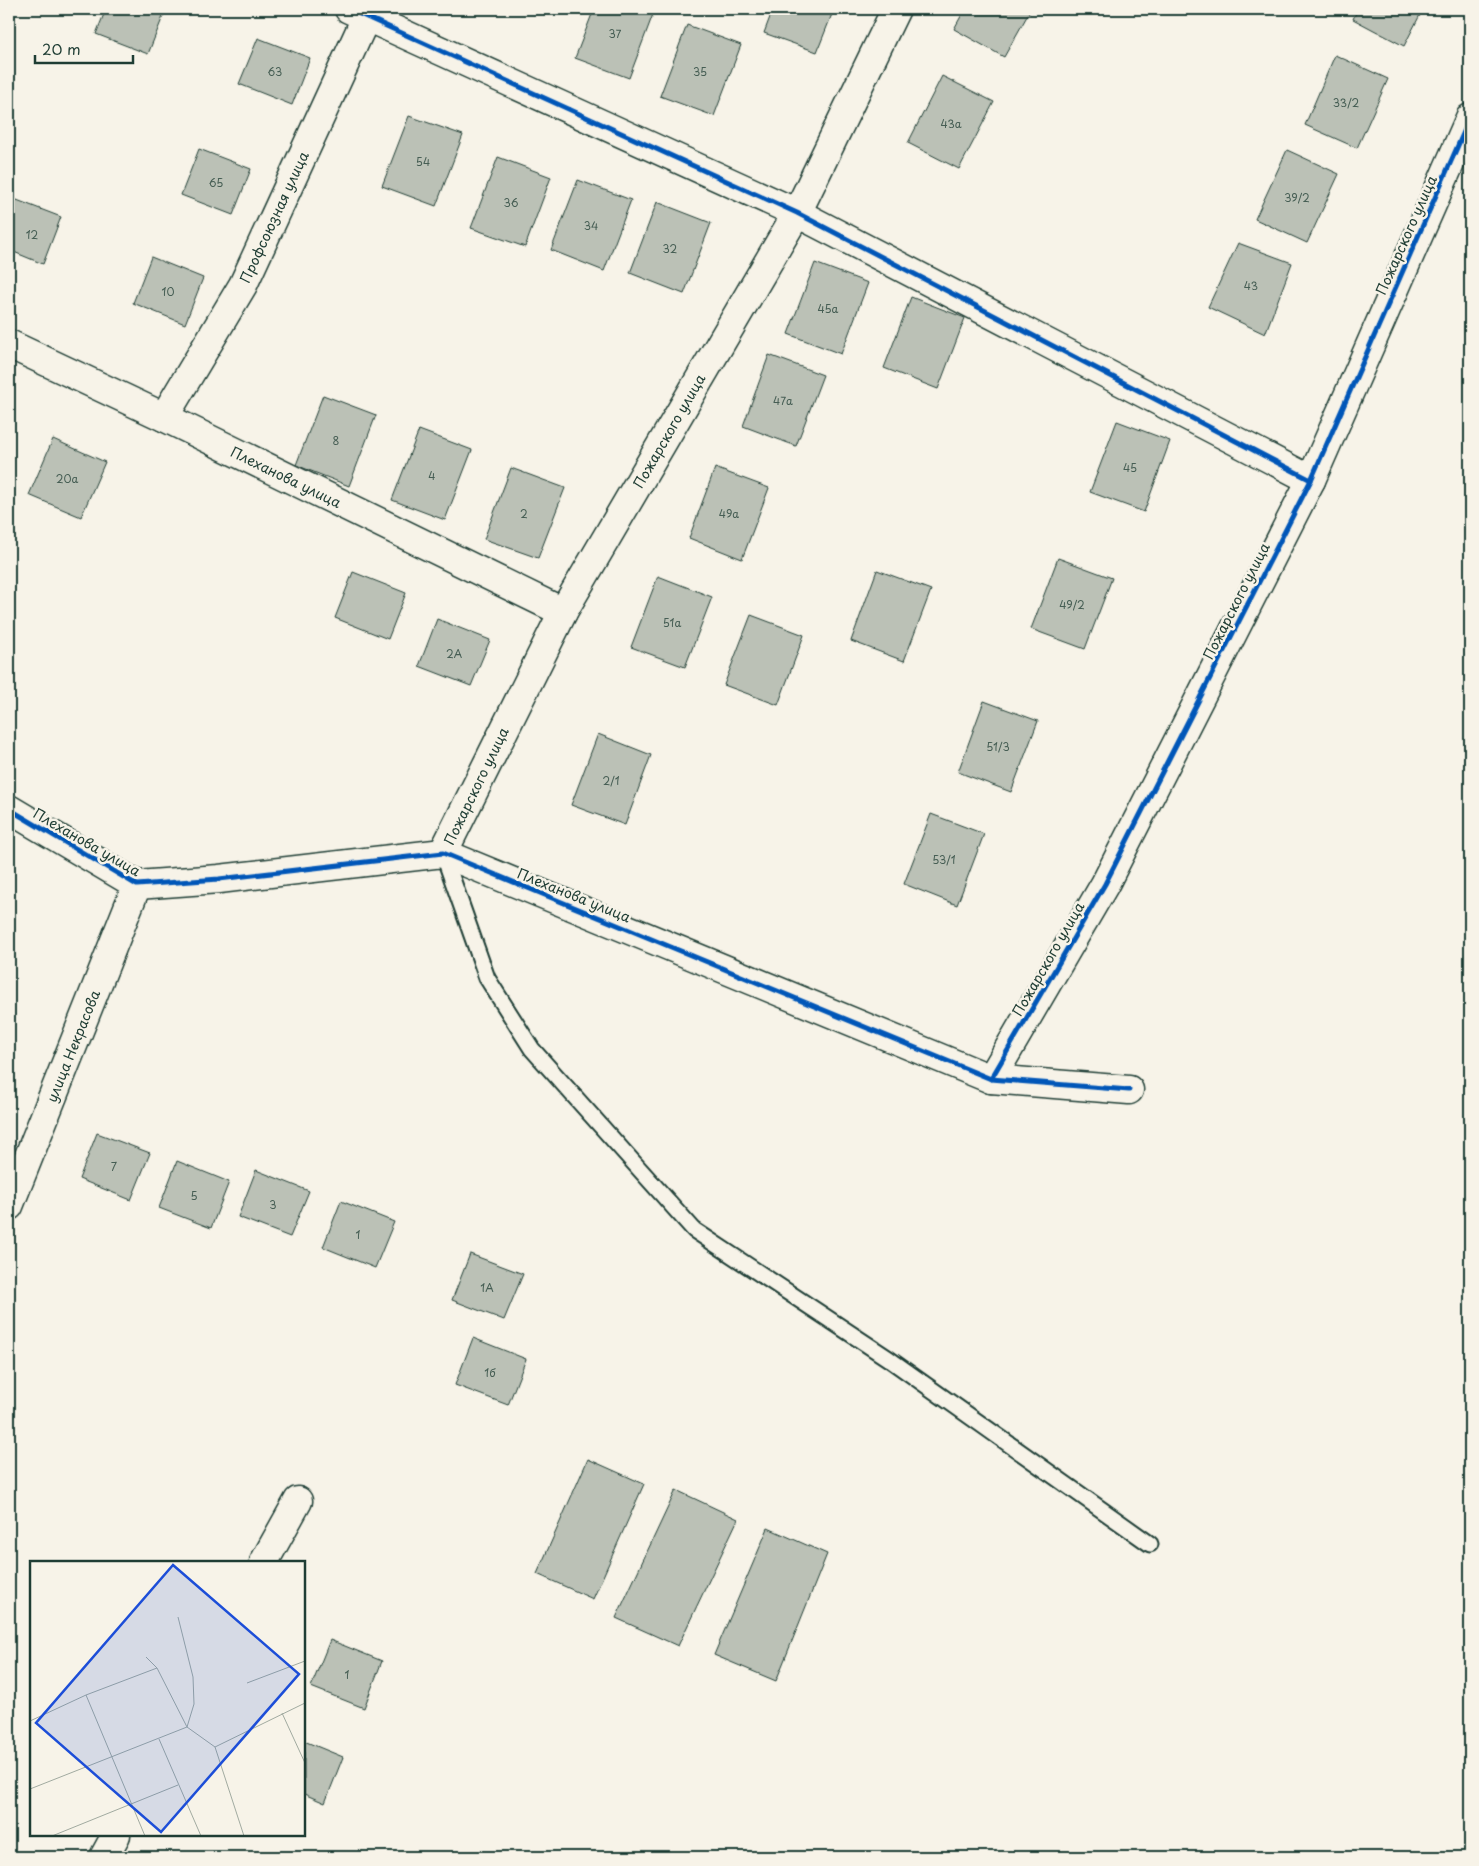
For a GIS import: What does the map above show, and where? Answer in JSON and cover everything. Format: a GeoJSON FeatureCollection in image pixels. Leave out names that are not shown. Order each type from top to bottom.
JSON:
{"type":"FeatureCollection","features":[{"type":"Feature","properties":{"kind":"street","name":"Пожарского улица"},"geometry":{"type":"LineString","coordinates":[[443,854],[563,612],[797,213],[896,9]]}},
{"type":"Feature","properties":{"kind":"street"},"geometry":{"type":"LineString","coordinates":[[361,11],[797,213],[1311,480]]}},
{"type":"Feature","properties":{"kind":"street","name":"Профсоюзная улица"},"geometry":{"type":"LineString","coordinates":[[164,417],[243,286],[361,11]]}},
{"type":"Feature","properties":{"kind":"street","name":"Пожарского улица"},"geometry":{"type":"LineString","coordinates":[[991,1080],[1105,884],[1311,480],[1470,118]]}},
{"type":"Feature","properties":{"kind":"street","name":"Плеханова улица"},"geometry":{"type":"LineString","coordinates":[[9,344],[164,417],[563,612]]}},
{"type":"Feature","properties":{"kind":"street","name":"Плеханова улица"},"geometry":{"type":"LineString","coordinates":[[9,809],[137,885],[219,879],[443,854],[991,1080],[1129,1090]]}},
{"type":"Feature","properties":{"kind":"street","name":"улица Некрасова"},"geometry":{"type":"LineString","coordinates":[[9,1206],[137,885]]}},
{"type":"Feature","properties":{"kind":"street"},"geometry":{"type":"LineString","coordinates":[[265,1561],[298,1501]]}},
{"type":"Feature","properties":{"kind":"street"},"geometry":{"type":"LineString","coordinates":[[104,1857],[115,1836]]}},
{"type":"Feature","properties":{"kind":"lane"},"geometry":{"type":"LineString","coordinates":[[443,854],[486,978],[532,1049],[694,1230],[890,1360],[1150,1544]]}},
{"type":"Feature","properties":{"kind":"building"},"geometry":{"type":"Polygon","coordinates":[[[106,9],[166,9],[148,54],[96,34],[106,9]]]}},
{"type":"Feature","properties":{"kind":"building"},"geometry":{"type":"Polygon","coordinates":[[[594,9],[655,9],[629,78],[575,58],[594,9]]]}},
{"type":"Feature","properties":{"kind":"building"},"geometry":{"type":"Polygon","coordinates":[[[773,9],[834,9],[817,52],[764,33],[773,9]]]}},
{"type":"Feature","properties":{"kind":"building"},"geometry":{"type":"Polygon","coordinates":[[[965,9],[1031,9],[1004,57],[954,29],[965,9]]]}},
{"type":"Feature","properties":{"kind":"building"},"geometry":{"type":"Polygon","coordinates":[[[1358,9],[1423,9],[1404,46],[1353,19],[1358,9]]]}},
{"type":"Feature","properties":{"kind":"building"},"geometry":{"type":"Polygon","coordinates":[[[687,25],[741,45],[714,116],[660,96],[687,25]]]}},
{"type":"Feature","properties":{"kind":"building"},"geometry":{"type":"Polygon","coordinates":[[[258,38],[310,58],[292,105],[239,84],[258,38]]]}},
{"type":"Feature","properties":{"kind":"building"},"geometry":{"type":"Polygon","coordinates":[[[1335,55],[1388,79],[1357,148],[1305,125],[1335,55]]]}},
{"type":"Feature","properties":{"kind":"building"},"geometry":{"type":"Polygon","coordinates":[[[942,76],[994,102],[959,169],[908,143],[942,76]]]}},
{"type":"Feature","properties":{"kind":"building"},"geometry":{"type":"Polygon","coordinates":[[[409,116],[463,135],[436,206],[382,186],[409,116]]]}},
{"type":"Feature","properties":{"kind":"building"},"geometry":{"type":"Polygon","coordinates":[[[199,149],[251,169],[233,215],[181,195],[199,149]]]}},
{"type":"Feature","properties":{"kind":"building"},"geometry":{"type":"Polygon","coordinates":[[[1287,150],[1339,174],[1307,243],[1255,219],[1287,150]]]}},
{"type":"Feature","properties":{"kind":"building"},"geometry":{"type":"Polygon","coordinates":[[[498,157],[551,177],[525,247],[471,228],[498,157]]]}},
{"type":"Feature","properties":{"kind":"building"},"geometry":{"type":"Polygon","coordinates":[[[578,180],[631,200],[604,271],[551,250],[578,180]]]}},
{"type":"Feature","properties":{"kind":"building"},"geometry":{"type":"Polygon","coordinates":[[[9,197],[61,217],[43,264],[9,250],[9,197]]]}},
{"type":"Feature","properties":{"kind":"building"},"geometry":{"type":"Polygon","coordinates":[[[657,202],[711,223],[684,294],[630,273],[657,202]]]}},
{"type":"Feature","properties":{"kind":"building"},"geometry":{"type":"Polygon","coordinates":[[[1238,243],[1292,263],[1265,334],[1208,307],[1238,243]]]}},
{"type":"Feature","properties":{"kind":"building"},"geometry":{"type":"Polygon","coordinates":[[[151,257],[203,278],[185,324],[133,303],[151,257]]]}},
{"type":"Feature","properties":{"kind":"building"},"geometry":{"type":"Polygon","coordinates":[[[815,263],[868,283],[841,354],[788,334],[815,263]]]}},
{"type":"Feature","properties":{"kind":"building"},"geometry":{"type":"Polygon","coordinates":[[[911,297],[965,318],[938,389],[884,368],[911,297]]]}},
{"type":"Feature","properties":{"kind":"building"},"geometry":{"type":"Polygon","coordinates":[[[769,355],[823,375],[796,446],[743,426],[769,355]]]}},
{"type":"Feature","properties":{"kind":"building"},"geometry":{"type":"Polygon","coordinates":[[[323,395],[376,415],[349,486],[296,465],[323,395]]]}},
{"type":"Feature","properties":{"kind":"building"},"geometry":{"type":"Polygon","coordinates":[[[1117,421],[1170,441],[1144,512],[1090,492],[1117,421]]]}},
{"type":"Feature","properties":{"kind":"building"},"geometry":{"type":"Polygon","coordinates":[[[419,430],[472,450],[445,520],[392,500],[419,430]]]}},
{"type":"Feature","properties":{"kind":"building"},"geometry":{"type":"Polygon","coordinates":[[[53,439],[105,462],[81,517],[29,495],[53,439]]]}},
{"type":"Feature","properties":{"kind":"building"},"geometry":{"type":"Polygon","coordinates":[[[511,468],[565,488],[538,558],[484,539],[511,468]]]}},
{"type":"Feature","properties":{"kind":"building"},"geometry":{"type":"Polygon","coordinates":[[[715,468],[769,488],[742,559],[689,538],[715,468]]]}},
{"type":"Feature","properties":{"kind":"building"},"geometry":{"type":"Polygon","coordinates":[[[1058,558],[1112,578],[1085,649],[1031,629],[1058,558]]]}},
{"type":"Feature","properties":{"kind":"building"},"geometry":{"type":"Polygon","coordinates":[[[877,570],[931,590],[904,661],[851,641],[877,570]]]}},
{"type":"Feature","properties":{"kind":"building"},"geometry":{"type":"Polygon","coordinates":[[[353,572],[406,593],[388,639],[335,618],[353,572]]]}},
{"type":"Feature","properties":{"kind":"building"},"geometry":{"type":"Polygon","coordinates":[[[658,576],[712,597],[685,667],[631,647],[658,576]]]}},
{"type":"Feature","properties":{"kind":"building"},"geometry":{"type":"Polygon","coordinates":[[[751,615],[804,635],[778,705],[724,685],[751,615]]]}},
{"type":"Feature","properties":{"kind":"building"},"geometry":{"type":"Polygon","coordinates":[[[437,619],[490,640],[471,686],[419,666],[437,619]]]}},
{"type":"Feature","properties":{"kind":"building"},"geometry":{"type":"Polygon","coordinates":[[[984,701],[1038,721],[1011,792],[958,772],[984,701]]]}},
{"type":"Feature","properties":{"kind":"building"},"geometry":{"type":"Polygon","coordinates":[[[598,734],[651,755],[625,825],[571,805],[598,734]]]}},
{"type":"Feature","properties":{"kind":"building"},"geometry":{"type":"Polygon","coordinates":[[[931,814],[984,834],[957,905],[904,884],[931,814]]]}},
{"type":"Feature","properties":{"kind":"building"},"geometry":{"type":"Polygon","coordinates":[[[97,1133],[150,1153],[131,1200],[79,1179],[97,1133]]]}},
{"type":"Feature","properties":{"kind":"building"},"geometry":{"type":"Polygon","coordinates":[[[177,1161],[229,1182],[211,1228],[159,1208],[177,1161]]]}},
{"type":"Feature","properties":{"kind":"building"},"geometry":{"type":"Polygon","coordinates":[[[256,1170],[309,1191],[290,1237],[238,1217],[256,1170]]]}},
{"type":"Feature","properties":{"kind":"building"},"geometry":{"type":"Polygon","coordinates":[[[341,1201],[394,1222],[375,1268],[323,1247],[341,1201]]]}},
{"type":"Feature","properties":{"kind":"building"},"geometry":{"type":"Polygon","coordinates":[[[470,1254],[523,1274],[504,1320],[452,1300],[470,1254]]]}},
{"type":"Feature","properties":{"kind":"building"},"geometry":{"type":"Polygon","coordinates":[[[473,1338],[526,1359],[508,1405],[455,1385],[473,1338]]]}},
{"type":"Feature","properties":{"kind":"building"},"geometry":{"type":"Polygon","coordinates":[[[588,1459],[644,1484],[593,1599],[537,1574],[588,1459]]]}},
{"type":"Feature","properties":{"kind":"building"},"geometry":{"type":"Polygon","coordinates":[[[676,1490],[738,1519],[678,1646],[616,1618],[676,1490]]]}},
{"type":"Feature","properties":{"kind":"building"},"geometry":{"type":"Polygon","coordinates":[[[768,1528],[827,1554],[776,1681],[714,1655],[768,1528]]]}},
{"type":"Feature","properties":{"kind":"building"},"geometry":{"type":"Polygon","coordinates":[[[330,1640],[382,1661],[364,1708],[311,1687],[330,1640]]]}},
{"type":"Feature","properties":{"kind":"building"},"geometry":{"type":"Polygon","coordinates":[[[305,1741],[343,1757],[325,1803],[305,1794],[305,1741]]]}},
{"type":"Feature","properties":{"kind":"cycle path"},"geometry":{"type":"LineString","coordinates":[[349,9],[797,213],[1311,480]]}},
{"type":"Feature","properties":{"kind":"cycle path"},"geometry":{"type":"LineString","coordinates":[[991,1079],[1105,884],[1311,480],[1470,118]]}},
{"type":"Feature","properties":{"kind":"cycle path"},"geometry":{"type":"LineString","coordinates":[[9,809],[137,885],[219,879],[443,853],[991,1079],[1129,1090]]}}]}
